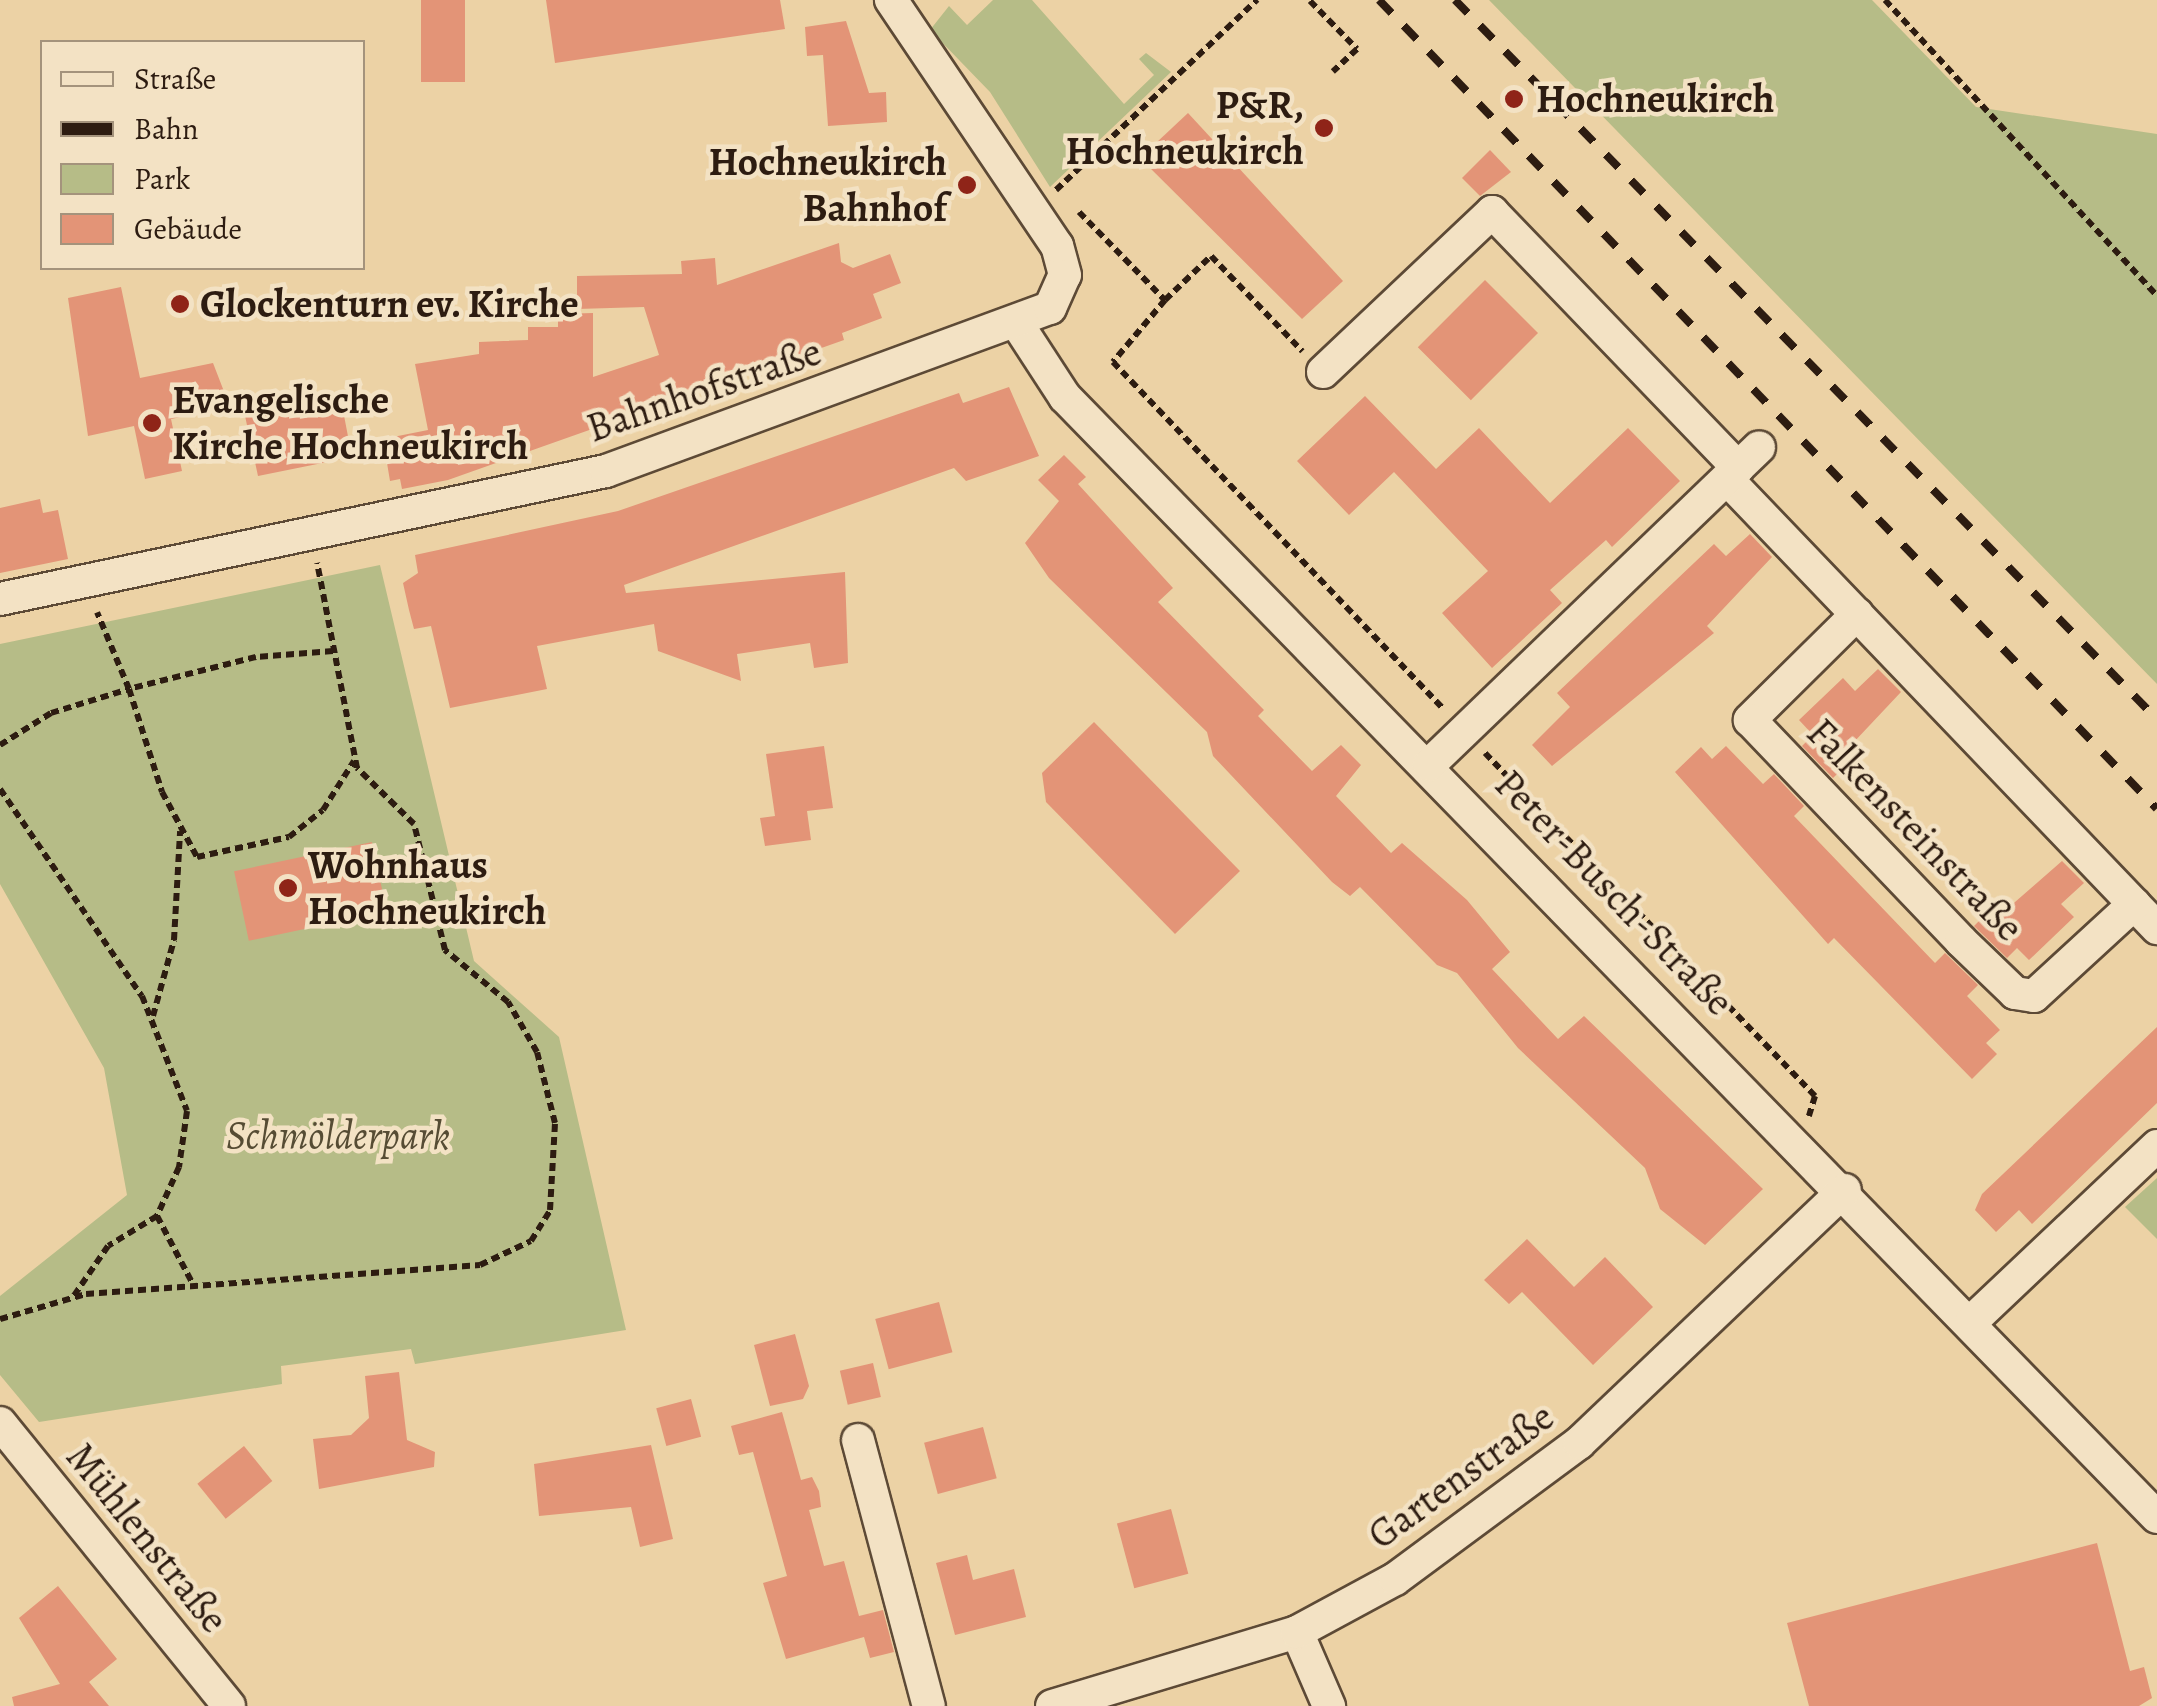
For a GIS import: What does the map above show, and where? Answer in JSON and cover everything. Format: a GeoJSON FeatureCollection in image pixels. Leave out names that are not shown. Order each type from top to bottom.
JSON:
{"type":"FeatureCollection","features":[{"type":"Feature","properties":{"kind":"street","name":"Bahnhofstraße"},"geometry":{"type":"LineString","coordinates":[[0,600],[312,538],[606,471],[1018,325],[1050,308],[1064,275],[1033,212],[891,0]]}},
{"type":"Feature","properties":{"kind":"street"},"geometry":{"type":"LineString","coordinates":[[1323,372],[1492,212],[1741,465],[1857,614],[2157,928]]}},
{"type":"Feature","properties":{"kind":"street","name":"Peter-Busch-Straße"},"geometry":{"type":"LineString","coordinates":[[1018,325],[1065,397],[1845,1190],[2157,1517]]}},
{"type":"Feature","properties":{"kind":"street"},"geometry":{"type":"LineString","coordinates":[[1429,764],[1741,465]]}},
{"type":"Feature","properties":{"kind":"street","name":"Falkensteinstraße"},"geometry":{"type":"LineString","coordinates":[[1857,614],[1750,720],[1960,941],[2015,993],[2034,996],[2134,904]]}},
{"type":"Feature","properties":{"kind":"street"},"geometry":{"type":"LineString","coordinates":[[1970,1322],[2157,1146]]}},
{"type":"Feature","properties":{"kind":"street","name":"Gartenstraße"},"geometry":{"type":"LineString","coordinates":[[1052,1706],[1297,1632],[1521,1491],[1845,1190]]}},
{"type":"Feature","properties":{"kind":"street","name":"Mühlenstraße"},"geometry":{"type":"LineString","coordinates":[[0,1423],[228,1706]]}},
{"type":"Feature","properties":{"kind":"street"},"geometry":{"type":"LineString","coordinates":[[858,1440],[930,1706]]}},
{"type":"Feature","properties":{"kind":"street"},"geometry":{"type":"LineString","coordinates":[[1297,1632],[1328,1706]]}},
{"type":"Feature","properties":{"kind":"path"},"geometry":{"type":"LineString","coordinates":[[1033,212],[1256,0]]}},
{"type":"Feature","properties":{"kind":"path"},"geometry":{"type":"LineString","coordinates":[[1884,0],[2157,296]]}},
{"type":"Feature","properties":{"kind":"path"},"geometry":{"type":"LineString","coordinates":[[1310,1],[1357,49],[1333,71]]}},
{"type":"Feature","properties":{"kind":"path"},"geometry":{"type":"LineString","coordinates":[[1058,189],[1165,300],[1211,256],[1323,372]]}},
{"type":"Feature","properties":{"kind":"path"},"geometry":{"type":"LineString","coordinates":[[0,1319],[73,1297],[480,1264],[531,1241],[550,1210],[555,1123],[527,1029],[445,950],[414,824],[354,761],[312,538]]}},
{"type":"Feature","properties":{"kind":"path"},"geometry":{"type":"LineString","coordinates":[[86,583],[180,830],[196,857],[289,837],[324,810],[354,761]]}},
{"type":"Feature","properties":{"kind":"path"},"geometry":{"type":"LineString","coordinates":[[0,745],[51,713],[129,688],[256,656],[333,651]]}},
{"type":"Feature","properties":{"kind":"path"},"geometry":{"type":"LineString","coordinates":[[0,788],[154,1016],[188,1125],[157,1216],[108,1246],[73,1297]]}},
{"type":"Feature","properties":{"kind":"path"},"geometry":{"type":"LineString","coordinates":[[154,1016],[174,940],[180,830]]}},
{"type":"Feature","properties":{"kind":"path"},"geometry":{"type":"LineString","coordinates":[[157,1216],[196,1288]]}},
{"type":"Feature","properties":{"kind":"green space"},"geometry":{"type":"Polygon","coordinates":[[[993,0],[1032,0],[1124,104],[1154,75],[1139,59],[1146,53],[1171,72],[1050,187],[990,92],[930,30],[949,6],[967,25],[993,0]]]}},
{"type":"Feature","properties":{"kind":"green space"},"geometry":{"type":"Polygon","coordinates":[[[1489,0],[1872,0],[1976,107],[2157,134],[2157,684],[1489,0]]]}},
{"type":"Feature","properties":{"kind":"green space","name":"Schmölderpark"},"geometry":{"type":"Polygon","coordinates":[[[380,565],[474,961],[559,1037],[626,1330],[415,1364],[411,1349],[281,1366],[282,1384],[39,1422],[0,1375],[0,1296],[127,1195],[104,1068],[0,884],[0,644],[380,565]]]}},
{"type":"Feature","properties":{"kind":"green space"},"geometry":{"type":"Polygon","coordinates":[[[2157,1178],[2157,1239],[2125,1207],[2157,1178]]]}},
{"type":"Feature","properties":{"kind":"building"},"geometry":{"type":"Polygon","coordinates":[[[421,0],[465,0],[465,82],[421,82],[421,0]]]}},
{"type":"Feature","properties":{"kind":"building"},"geometry":{"type":"Polygon","coordinates":[[[546,0],[780,0],[785,29],[555,63],[546,0]]]}},
{"type":"Feature","properties":{"kind":"building"},"geometry":{"type":"Polygon","coordinates":[[[846,21],[869,93],[886,92],[887,122],[828,126],[823,55],[807,56],[805,27],[846,21]]]}},
{"type":"Feature","properties":{"kind":"building"},"geometry":{"type":"Polygon","coordinates":[[[1188,113],[1343,281],[1302,319],[1140,158],[1188,113]]]}},
{"type":"Feature","properties":{"kind":"building"},"geometry":{"type":"Polygon","coordinates":[[[1490,150],[1511,172],[1480,196],[1462,178],[1490,150]]]}},
{"type":"Feature","properties":{"kind":"building"},"geometry":{"type":"Polygon","coordinates":[[[839,243],[841,262],[853,268],[890,254],[901,283],[873,294],[882,318],[842,333],[844,340],[448,480],[402,489],[400,479],[390,481],[383,439],[428,430],[415,364],[479,354],[479,342],[528,340],[528,327],[558,327],[558,314],[593,313],[593,377],[659,355],[644,307],[577,309],[577,276],[682,274],[681,261],[715,258],[717,285],[839,243]]]}},
{"type":"Feature","properties":{"kind":"building"},"geometry":{"type":"Polygon","coordinates":[[[1485,280],[1538,333],[1471,400],[1418,347],[1485,280]]]}},
{"type":"Feature","properties":{"kind":"building"},"geometry":{"type":"Polygon","coordinates":[[[121,287],[140,378],[213,363],[230,407],[171,419],[182,471],[145,479],[134,426],[88,436],[68,298],[121,287]]]}},
{"type":"Feature","properties":{"kind":"building"},"geometry":{"type":"Polygon","coordinates":[[[1009,387],[1039,456],[966,481],[954,468],[624,585],[626,593],[845,572],[848,663],[814,668],[810,643],[737,654],[741,681],[658,651],[654,624],[537,646],[547,689],[450,708],[431,626],[414,629],[409,610],[403,583],[418,573],[415,555],[618,511],[959,393],[963,403],[1009,387]]]}},
{"type":"Feature","properties":{"kind":"building"},"geometry":{"type":"Polygon","coordinates":[[[1365,396],[1436,469],[1479,428],[1550,503],[1628,428],[1680,481],[1612,547],[1606,540],[1550,590],[1562,603],[1492,668],[1442,613],[1488,571],[1394,472],[1349,515],[1297,461],[1365,396]]]}},
{"type":"Feature","properties":{"kind":"building"},"geometry":{"type":"Polygon","coordinates":[[[269,397],[288,400],[290,410],[341,400],[352,457],[258,476],[242,402],[269,397]]]}},
{"type":"Feature","properties":{"kind":"building"},"geometry":{"type":"Polygon","coordinates":[[[1064,455],[1086,477],[1078,484],[1173,588],[1158,602],[1264,710],[1258,716],[1312,771],[1341,745],[1361,765],[1336,796],[1391,853],[1402,843],[1467,900],[1510,952],[1492,969],[1558,1039],[1584,1016],[1763,1189],[1705,1245],[1660,1209],[1645,1168],[1518,1048],[1457,973],[1437,965],[1360,887],[1350,896],[1332,882],[1213,756],[1207,732],[1049,578],[1025,543],[1059,501],[1038,480],[1064,455]]]}},
{"type":"Feature","properties":{"kind":"building"},"geometry":{"type":"Polygon","coordinates":[[[40,499],[43,513],[58,510],[68,559],[0,573],[0,508],[40,499]]]}},
{"type":"Feature","properties":{"kind":"building"},"geometry":{"type":"Polygon","coordinates":[[[1750,534],[1772,557],[1707,626],[1714,633],[1552,766],[1532,745],[1570,707],[1557,693],[1714,544],[1726,556],[1750,534]]]}},
{"type":"Feature","properties":{"kind":"building"},"geometry":{"type":"Polygon","coordinates":[[[1878,669],[1901,692],[1837,760],[1844,767],[1833,778],[1802,746],[1813,735],[1799,720],[1843,678],[1855,691],[1878,669]]]}},
{"type":"Feature","properties":{"kind":"building"},"geometry":{"type":"Polygon","coordinates":[[[1094,722],[1240,871],[1175,934],[1046,802],[1042,773],[1094,722]]]}},
{"type":"Feature","properties":{"kind":"building"},"geometry":{"type":"Polygon","coordinates":[[[824,746],[833,808],[807,811],[811,840],[765,846],[760,818],[775,816],[766,754],[824,746]]]}},
{"type":"Feature","properties":{"kind":"building"},"geometry":{"type":"Polygon","coordinates":[[[1726,746],[1763,784],[1774,774],[1804,806],[1794,816],[1935,963],[1945,953],[1978,985],[1967,996],[2000,1030],[1986,1043],[1997,1054],[1972,1079],[1834,938],[1828,944],[1675,772],[1701,747],[1712,759],[1726,746]]]}},
{"type":"Feature","properties":{"kind":"building","name":"Wohnhaus Hochneukirch"},"geometry":{"type":"Polygon","coordinates":[[[372,842],[387,911],[249,941],[234,871],[372,842]]]}},
{"type":"Feature","properties":{"kind":"building"},"geometry":{"type":"Polygon","coordinates":[[[2062,861],[2084,883],[2061,904],[2074,917],[2029,960],[2017,948],[2007,958],[1974,926],[1985,915],[1992,922],[2062,861]]]}},
{"type":"Feature","properties":{"kind":"building"},"geometry":{"type":"Polygon","coordinates":[[[2157,1027],[2157,1103],[2032,1224],[2019,1210],[1996,1232],[1975,1210],[1982,1194],[2157,1027]]]}},
{"type":"Feature","properties":{"kind":"building"},"geometry":{"type":"Polygon","coordinates":[[[1527,1239],[1574,1287],[1605,1257],[1653,1307],[1593,1365],[1522,1292],[1509,1304],[1484,1280],[1527,1239]]]}},
{"type":"Feature","properties":{"kind":"building"},"geometry":{"type":"Polygon","coordinates":[[[939,1302],[952,1352],[889,1369],[875,1319],[939,1302]]]}},
{"type":"Feature","properties":{"kind":"building"},"geometry":{"type":"Polygon","coordinates":[[[795,1334],[809,1386],[803,1399],[770,1406],[754,1345],[795,1334]]]}},
{"type":"Feature","properties":{"kind":"building"},"geometry":{"type":"Polygon","coordinates":[[[873,1363],[881,1397],[848,1405],[840,1371],[873,1363]]]}},
{"type":"Feature","properties":{"kind":"building"},"geometry":{"type":"Polygon","coordinates":[[[399,1372],[407,1440],[435,1452],[434,1467],[319,1489],[313,1439],[351,1435],[369,1418],[365,1376],[399,1372]]]}},
{"type":"Feature","properties":{"kind":"building"},"geometry":{"type":"Polygon","coordinates":[[[691,1399],[701,1437],[666,1446],[656,1408],[691,1399]]]}},
{"type":"Feature","properties":{"kind":"building"},"geometry":{"type":"Polygon","coordinates":[[[782,1412],[801,1480],[812,1477],[819,1491],[821,1507],[809,1510],[824,1566],[844,1561],[859,1616],[883,1610],[894,1652],[870,1658],[864,1637],[786,1659],[763,1583],[787,1576],[753,1452],[739,1455],[731,1426],[782,1412]]]}},
{"type":"Feature","properties":{"kind":"building"},"geometry":{"type":"Polygon","coordinates":[[[983,1427],[997,1478],[938,1494],[924,1443],[983,1427]]]}},
{"type":"Feature","properties":{"kind":"building"},"geometry":{"type":"Polygon","coordinates":[[[651,1445],[673,1539],[640,1547],[631,1507],[539,1516],[534,1464],[651,1445]]]}},
{"type":"Feature","properties":{"kind":"building"},"geometry":{"type":"Polygon","coordinates":[[[244,1446],[272,1481],[226,1519],[197,1484],[244,1446]]]}},
{"type":"Feature","properties":{"kind":"building"},"geometry":{"type":"Polygon","coordinates":[[[1171,1509],[1188,1574],[1134,1588],[1117,1523],[1171,1509]]]}},
{"type":"Feature","properties":{"kind":"building"},"geometry":{"type":"Polygon","coordinates":[[[2097,1543],[2130,1671],[2144,1667],[2152,1698],[2139,1706],[1809,1706],[1787,1623],[2097,1543]]]}},
{"type":"Feature","properties":{"kind":"building"},"geometry":{"type":"Polygon","coordinates":[[[967,1555],[973,1580],[1014,1569],[1026,1617],[955,1635],[936,1563],[967,1555]]]}},
{"type":"Feature","properties":{"kind":"building"},"geometry":{"type":"Polygon","coordinates":[[[58,1586],[117,1659],[89,1682],[109,1706],[14,1706],[12,1697],[60,1684],[19,1618],[58,1586]]]}},
{"type":"Feature","properties":{"kind":"railway"},"geometry":{"type":"LineString","coordinates":[[1379,0],[2157,809]]}},
{"type":"Feature","properties":{"kind":"railway"},"geometry":{"type":"LineString","coordinates":[[1455,0],[2157,719]]}},
{"type":"Feature","properties":{"kind":"place","name":"Hochneukirch"},"geometry":{"type":"Point","coordinates":[1514,99]}},
{"type":"Feature","properties":{"kind":"place","name":"P&R, Hochneukirch"},"geometry":{"type":"Point","coordinates":[1324,128]}},
{"type":"Feature","properties":{"kind":"place","name":"Hochneukirch Bahnhof"},"geometry":{"type":"Point","coordinates":[967,185]}},
{"type":"Feature","properties":{"kind":"place","name":"Glockenturn ev. Kirche"},"geometry":{"type":"Point","coordinates":[180,304]}},
{"type":"Feature","properties":{"kind":"place","name":"Evangelische Kirche Hochneukirch"},"geometry":{"type":"Point","coordinates":[152,423]}},
{"type":"Feature","properties":{"kind":"place","name":"Wohnhaus Hochneukirch"},"geometry":{"type":"Point","coordinates":[288,888]}}]}
